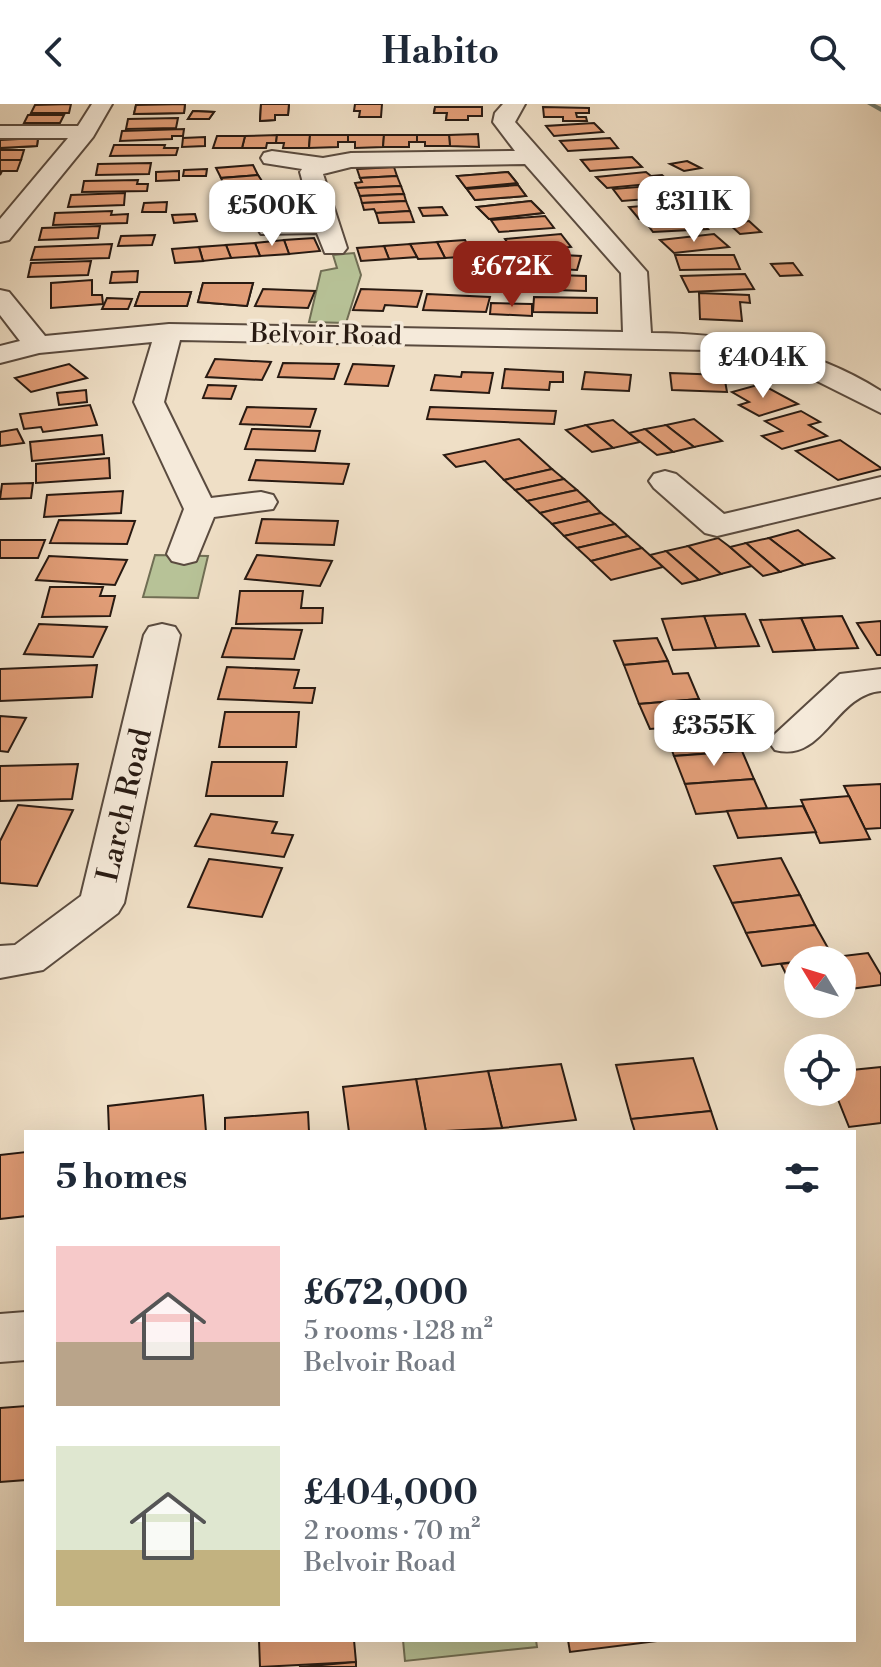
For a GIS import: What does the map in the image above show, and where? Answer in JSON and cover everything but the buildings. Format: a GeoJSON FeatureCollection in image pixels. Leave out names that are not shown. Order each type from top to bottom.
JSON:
{"type":"FeatureCollection","features":[{"type":"Feature","properties":{"kind":"street"},"geometry":{"type":"LineString","coordinates":[[3,228],[85,132],[102,104]]}},
{"type":"Feature","properties":{"kind":"street"},"geometry":{"type":"LineString","coordinates":[[515,104],[506,113],[504,122],[531,157],[634,272],[637,338]]}},
{"type":"Feature","properties":{"kind":"street"},"geometry":{"type":"LineString","coordinates":[[0,132],[85,132]]}},
{"type":"Feature","properties":{"kind":"street"},"geometry":{"type":"LineString","coordinates":[[272,158],[323,165],[351,160],[531,157]]}},
{"type":"Feature","properties":{"kind":"street"},"geometry":{"type":"LineString","coordinates":[[270,229],[331,237],[311,172],[323,165]]}},
{"type":"Feature","properties":{"kind":"street"},"geometry":{"type":"LineString","coordinates":[[0,298],[38,345]]}},
{"type":"Feature","properties":{"kind":"street"},"geometry":{"type":"LineString","coordinates":[[169,332],[149,402],[200,509],[184,554]]}},
{"type":"Feature","properties":{"kind":"street","name":"Belvoir Road"},"geometry":{"type":"LineString","coordinates":[[0,355],[38,345],[169,332],[637,338],[709,342],[786,355],[847,381],[881,404]]}},
{"type":"Feature","properties":{"kind":"street"},"geometry":{"type":"LineString","coordinates":[[665,481],[717,526],[881,487]]}},
{"type":"Feature","properties":{"kind":"street"},"geometry":{"type":"LineString","coordinates":[[200,509],[261,502]]}},
{"type":"Feature","properties":{"kind":"street","name":"Larch Road"},"geometry":{"type":"LineString","coordinates":[[0,962],[27,959],[102,903],[162,635]]}},
{"type":"Feature","properties":{"kind":"street"},"geometry":{"type":"LineString","coordinates":[[789,742],[853,682],[881,680]]}},
{"type":"Feature","properties":{"kind":"street"},"geometry":{"type":"LineString","coordinates":[[0,1338],[24,1336]]}},
{"type":"Feature","properties":{"kind":"green space"},"geometry":{"type":"Polygon","coordinates":[[[354,253],[361,275],[346,323],[309,322],[321,271],[337,268],[333,255],[354,253]]]}},
{"type":"Feature","properties":{"kind":"green space"},"geometry":{"type":"Polygon","coordinates":[[[155,555],[208,556],[198,598],[143,597],[155,555]]]}},
{"type":"Feature","properties":{"kind":"green space"},"geometry":{"type":"Polygon","coordinates":[[[403,1642],[536,1642],[537,1647],[405,1661],[403,1642]]]}},
{"type":"Feature","properties":{"kind":"waterway"},"geometry":{"type":"LineString","coordinates":[[870,104],[881,110]]}}]}
